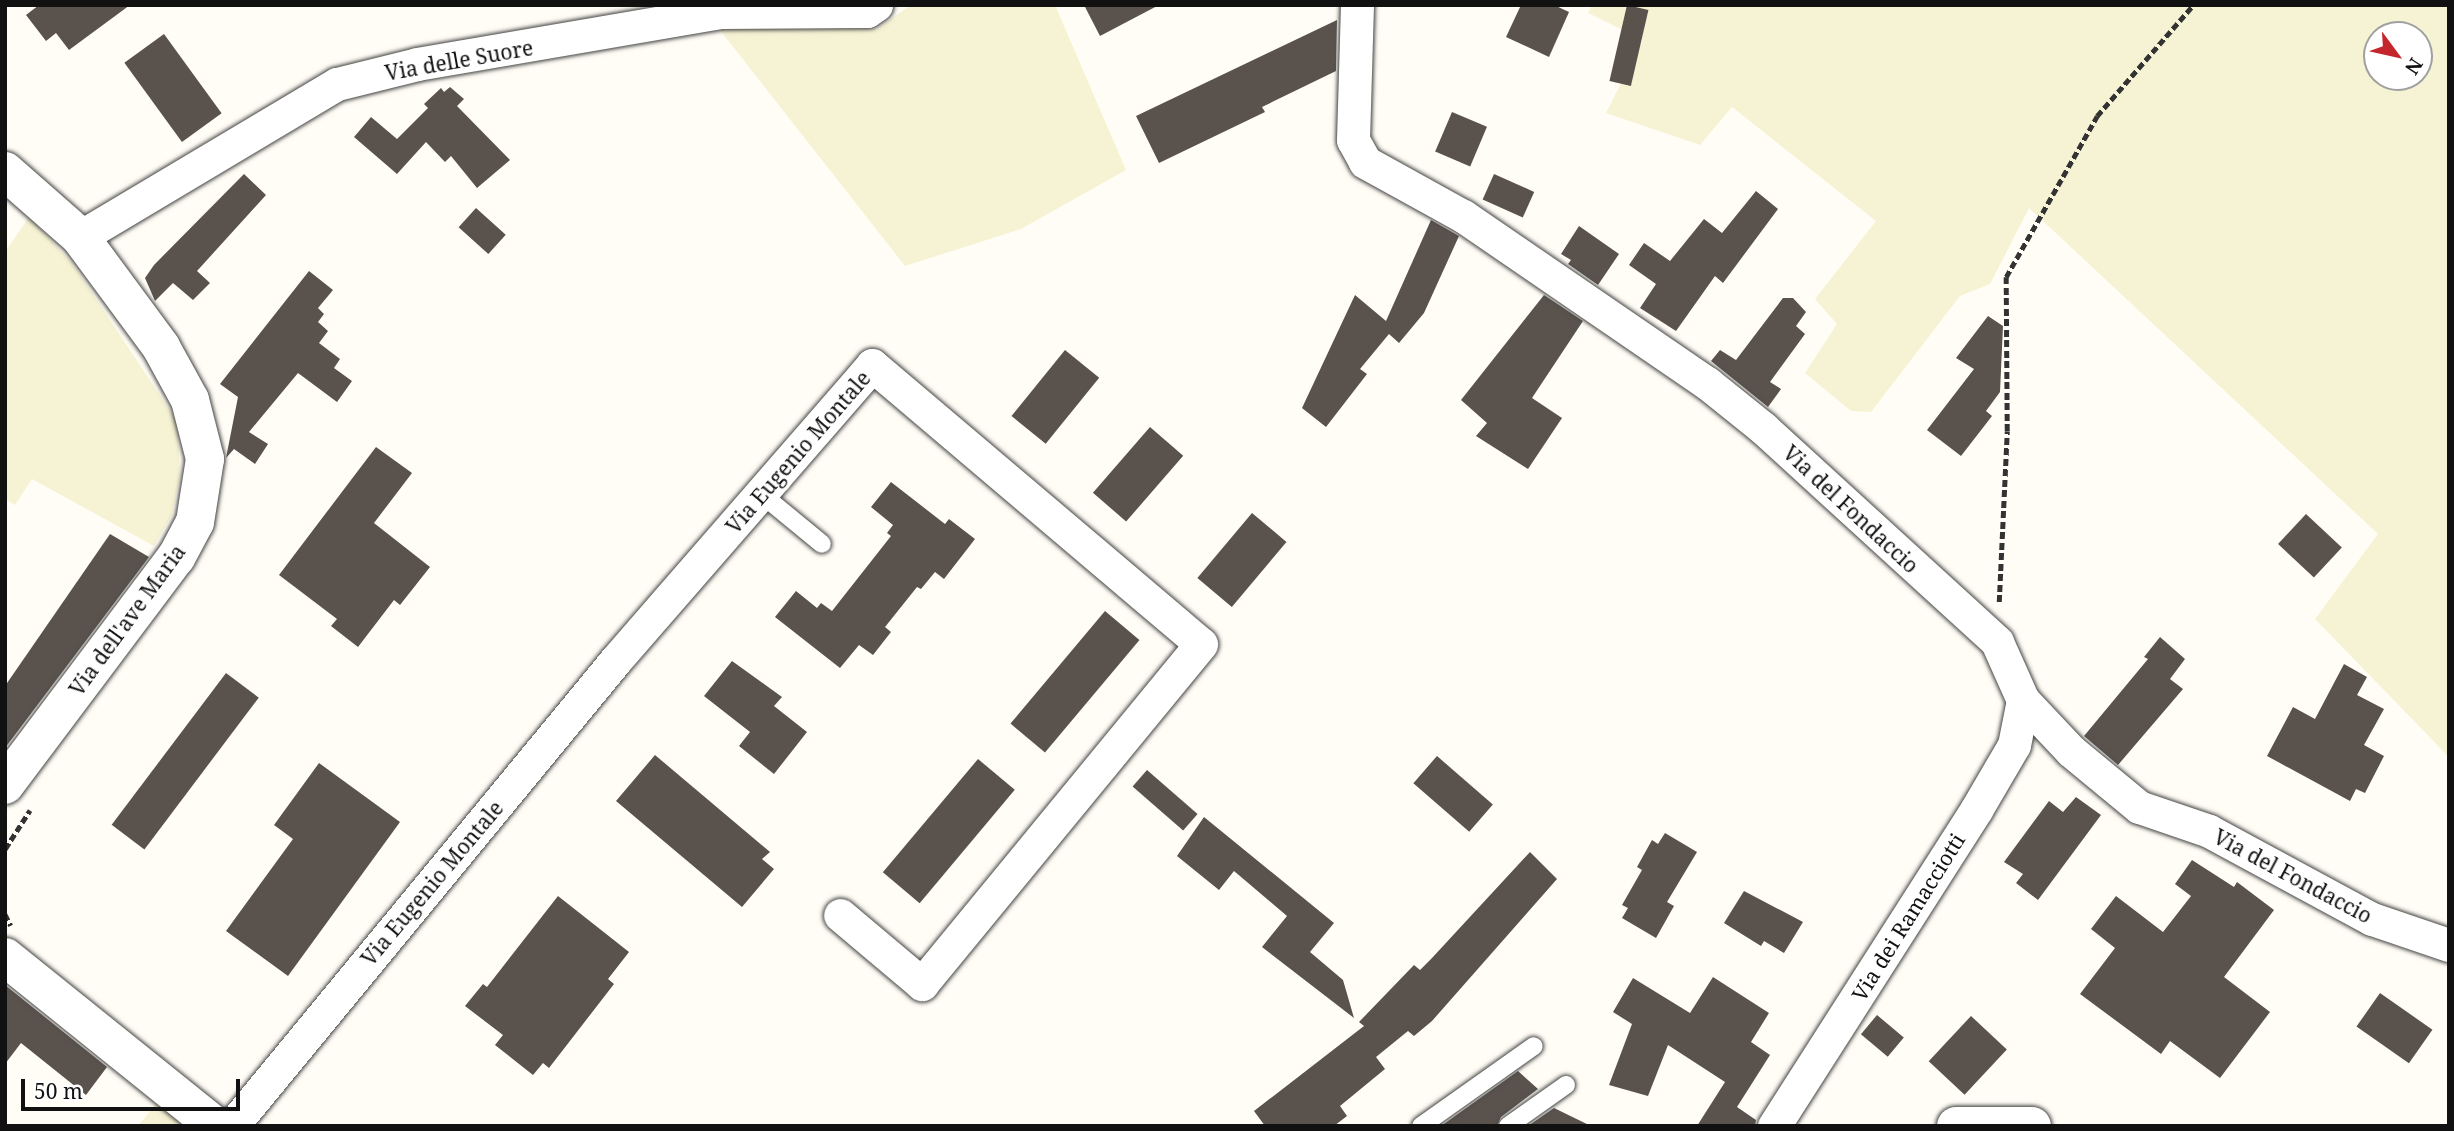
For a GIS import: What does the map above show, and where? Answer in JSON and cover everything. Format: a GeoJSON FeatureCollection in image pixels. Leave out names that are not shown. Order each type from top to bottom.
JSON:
{"type":"FeatureCollection","features":[{"type":"Feature","properties":{"kind":"street","name":"Via delle Suore"},"geometry":{"type":"LineString","coordinates":[[80,237],[337,84],[417,64],[721,12],[867,11],[876,5]]}},
{"type":"Feature","properties":{"kind":"street","name":"Via del Fondaccio"},"geometry":{"type":"LineString","coordinates":[[1357,5],[1353,140],[1365,162],[1462,216],[1707,383],[1763,428],[1997,642],[2022,700],[2071,751],[2139,807],[2209,831],[2372,919],[2449,945]]}},
{"type":"Feature","properties":{"kind":"street","name":"Via dell'ave Maria"},"geometry":{"type":"LineString","coordinates":[[5,171],[80,237],[161,347],[190,400],[202,434],[202,485],[195,522],[176,557],[20,794]]}},
{"type":"Feature","properties":{"kind":"street","name":"Via Eugenio Montale"},"geometry":{"type":"LineString","coordinates":[[232,1126],[603,676],[872,365],[1201,644],[922,984],[840,915]]}},
{"type":"Feature","properties":{"kind":"street","name":"Via dei Ramacciotti"},"geometry":{"type":"LineString","coordinates":[[1774,1126],[1976,810],[2014,745],[2022,700]]}},
{"type":"Feature","properties":{"kind":"street"},"geometry":{"type":"LineString","coordinates":[[5,957],[215,1126]]}},
{"type":"Feature","properties":{"kind":"street"},"geometry":{"type":"LineString","coordinates":[[1956,1126],[2032,1126]]}},
{"type":"Feature","properties":{"kind":"lane"},"geometry":{"type":"LineString","coordinates":[[760,493],[822,544]]}},
{"type":"Feature","properties":{"kind":"lane"},"geometry":{"type":"LineString","coordinates":[[1421,1126],[1534,1046]]}},
{"type":"Feature","properties":{"kind":"lane"},"geometry":{"type":"LineString","coordinates":[[1508,1126],[1566,1085]]}},
{"type":"Feature","properties":{"kind":"path"},"geometry":{"type":"LineString","coordinates":[[1997,642],[2007,430],[2006,277],[2097,116],[2193,5]]}},
{"type":"Feature","properties":{"kind":"path"},"geometry":{"type":"LineString","coordinates":[[5,849],[20,794]]}},
{"type":"Feature","properties":{"kind":"shaded area"},"geometry":{"type":"Polygon","coordinates":[[[911,5],[1055,5],[1126,170],[1021,229],[905,266],[716,25],[877,29],[911,5]]]}},
{"type":"Feature","properties":{"kind":"shaded area"},"geometry":{"type":"Polygon","coordinates":[[[1592,5],[2449,5],[2449,757],[2315,619],[2378,534],[2029,208],[1990,284],[1960,296],[1871,412],[1851,411],[1805,373],[1837,324],[1815,299],[1876,221],[1732,107],[1700,145],[1606,113],[1643,40],[1588,13],[1592,5]]]}},
{"type":"Feature","properties":{"kind":"shaded area"},"geometry":{"type":"Polygon","coordinates":[[[29,217],[72,263],[177,421],[180,476],[172,515],[154,546],[32,479],[15,505],[5,499],[5,252],[29,217]]]}},
{"type":"Feature","properties":{"kind":"shaded area"},"geometry":{"type":"Polygon","coordinates":[[[159,1100],[192,1126],[138,1126],[159,1100]]]}},
{"type":"Feature","properties":{"kind":"building"},"geometry":{"type":"Polygon","coordinates":[[[39,5],[130,5],[69,50],[56,33],[46,41],[26,15],[39,5]]]}},
{"type":"Feature","properties":{"kind":"building"},"geometry":{"type":"Polygon","coordinates":[[[1084,5],[1159,5],[1100,36],[1084,5]]]}},
{"type":"Feature","properties":{"kind":"building"},"geometry":{"type":"Polygon","coordinates":[[[1521,5],[1554,5],[1569,12],[1549,57],[1506,37],[1521,5]]]}},
{"type":"Feature","properties":{"kind":"building"},"geometry":{"type":"Polygon","coordinates":[[[1627,5],[1648,10],[1631,86],[1609,81],[1627,5]]]}},
{"type":"Feature","properties":{"kind":"building"},"geometry":{"type":"Polygon","coordinates":[[[1337,20],[1336,71],[1262,107],[1265,112],[1159,163],[1136,116],[1337,20]]]}},
{"type":"Feature","properties":{"kind":"building"},"geometry":{"type":"Polygon","coordinates":[[[164,34],[222,113],[182,142],[124,63],[164,34]]]}},
{"type":"Feature","properties":{"kind":"building"},"geometry":{"type":"Polygon","coordinates":[[[450,87],[464,99],[457,106],[510,160],[477,188],[451,156],[445,162],[426,142],[397,174],[354,137],[371,117],[397,139],[428,108],[424,104],[441,88],[444,92],[450,87]]]}},
{"type":"Feature","properties":{"kind":"building"},"geometry":{"type":"Polygon","coordinates":[[[1452,112],[1487,127],[1470,166],[1435,152],[1452,112]]]}},
{"type":"Feature","properties":{"kind":"building"},"geometry":{"type":"Polygon","coordinates":[[[244,174],[266,195],[197,271],[210,283],[193,300],[173,283],[155,301],[145,278],[154,265],[244,174]]]}},
{"type":"Feature","properties":{"kind":"building"},"geometry":{"type":"Polygon","coordinates":[[[1494,174],[1534,192],[1523,217],[1483,200],[1494,174]]]}},
{"type":"Feature","properties":{"kind":"building"},"geometry":{"type":"Polygon","coordinates":[[[1756,191],[1778,209],[1723,283],[1715,276],[1676,331],[1640,308],[1656,284],[1629,265],[1644,243],[1670,261],[1704,219],[1722,233],[1756,191]]]}},
{"type":"Feature","properties":{"kind":"building"},"geometry":{"type":"Polygon","coordinates":[[[476,208],[506,235],[488,254],[459,227],[476,208]]]}},
{"type":"Feature","properties":{"kind":"building"},"geometry":{"type":"Polygon","coordinates":[[[1431,220],[1459,236],[1424,313],[1399,343],[1389,334],[1360,369],[1367,374],[1326,427],[1302,408],[1355,295],[1386,321],[1431,220]]]}},
{"type":"Feature","properties":{"kind":"building"},"geometry":{"type":"Polygon","coordinates":[[[1579,226],[1619,254],[1598,285],[1568,264],[1571,260],[1561,254],[1579,226]]]}},
{"type":"Feature","properties":{"kind":"building"},"geometry":{"type":"Polygon","coordinates":[[[309,271],[333,290],[318,308],[324,314],[318,322],[328,331],[319,343],[340,359],[334,368],[352,381],[337,402],[298,373],[249,432],[268,444],[255,464],[234,449],[226,458],[238,397],[220,384],[309,271]]]}},
{"type":"Feature","properties":{"kind":"building"},"geometry":{"type":"Polygon","coordinates":[[[1544,295],[1583,321],[1532,398],[1562,418],[1528,469],[1476,436],[1487,423],[1461,400],[1544,295]]]}},
{"type":"Feature","properties":{"kind":"building"},"geometry":{"type":"Polygon","coordinates":[[[1783,298],[1793,298],[1806,312],[1796,326],[1805,334],[1770,382],[1781,389],[1768,407],[1711,361],[1720,350],[1736,360],[1783,298]]]}},
{"type":"Feature","properties":{"kind":"building"},"geometry":{"type":"Polygon","coordinates":[[[1988,316],[2003,326],[2000,392],[1986,411],[1992,416],[1961,456],[1927,430],[1974,369],[1956,358],[1988,316]]]}},
{"type":"Feature","properties":{"kind":"building"},"geometry":{"type":"Polygon","coordinates":[[[1065,350],[1099,378],[1046,444],[1012,416],[1065,350]]]}},
{"type":"Feature","properties":{"kind":"building"},"geometry":{"type":"Polygon","coordinates":[[[1150,427],[1183,456],[1126,522],[1093,493],[1150,427]]]}},
{"type":"Feature","properties":{"kind":"building"},"geometry":{"type":"Polygon","coordinates":[[[376,447],[412,473],[374,523],[430,567],[400,605],[394,600],[358,647],[331,626],[337,619],[279,575],[376,447]]]}},
{"type":"Feature","properties":{"kind":"building"},"geometry":{"type":"Polygon","coordinates":[[[891,482],[945,524],[949,519],[975,539],[944,579],[935,572],[921,589],[917,587],[885,627],[891,632],[873,655],[859,645],[840,668],[775,617],[796,591],[817,608],[821,603],[832,611],[891,536],[887,533],[893,525],[871,507],[891,482]]]}},
{"type":"Feature","properties":{"kind":"building"},"geometry":{"type":"Polygon","coordinates":[[[1252,513],[1286,542],[1232,607],[1197,578],[1252,513]]]}},
{"type":"Feature","properties":{"kind":"building"},"geometry":{"type":"Polygon","coordinates":[[[2306,514],[2342,547],[2314,577],[2278,544],[2306,514]]]}},
{"type":"Feature","properties":{"kind":"building"},"geometry":{"type":"Polygon","coordinates":[[[110,534],[149,557],[5,748],[5,686],[110,534]]]}},
{"type":"Feature","properties":{"kind":"building"},"geometry":{"type":"Polygon","coordinates":[[[1105,611],[1139,640],[1045,753],[1011,724],[1105,611]]]}},
{"type":"Feature","properties":{"kind":"building"},"geometry":{"type":"Polygon","coordinates":[[[2160,637],[2185,659],[2170,679],[2183,689],[2118,765],[2084,736],[2148,659],[2144,657],[2160,637]]]}},
{"type":"Feature","properties":{"kind":"building"},"geometry":{"type":"Polygon","coordinates":[[[732,661],[782,697],[774,706],[807,732],[774,774],[739,746],[750,732],[704,696],[732,661]]]}},
{"type":"Feature","properties":{"kind":"building"},"geometry":{"type":"Polygon","coordinates":[[[2344,664],[2367,677],[2357,695],[2384,709],[2364,745],[2384,756],[2365,793],[2356,789],[2350,801],[2267,756],[2293,707],[2315,719],[2344,664]]]}},
{"type":"Feature","properties":{"kind":"building"},"geometry":{"type":"Polygon","coordinates":[[[226,673],[259,698],[144,849],[112,825],[226,673]]]}},
{"type":"Feature","properties":{"kind":"building"},"geometry":{"type":"Polygon","coordinates":[[[655,755],[770,852],[762,859],[774,869],[742,907],[616,801],[655,755]]]}},
{"type":"Feature","properties":{"kind":"building"},"geometry":{"type":"Polygon","coordinates":[[[1437,756],[1493,805],[1469,832],[1413,783],[1437,756]]]}},
{"type":"Feature","properties":{"kind":"building"},"geometry":{"type":"Polygon","coordinates":[[[978,759],[1015,790],[920,903],[883,872],[978,759]]]}},
{"type":"Feature","properties":{"kind":"building"},"geometry":{"type":"Polygon","coordinates":[[[319,763],[400,822],[288,976],[226,931],[293,839],[274,825],[319,763]]]}},
{"type":"Feature","properties":{"kind":"building"},"geometry":{"type":"Polygon","coordinates":[[[1147,770],[1198,814],[1183,831],[1133,787],[1147,770]]]}},
{"type":"Feature","properties":{"kind":"building"},"geometry":{"type":"Polygon","coordinates":[[[2076,797],[2101,815],[2038,900],[2016,883],[2023,874],[2004,862],[2049,801],[2063,812],[2076,797]]]}},
{"type":"Feature","properties":{"kind":"building"},"geometry":{"type":"Polygon","coordinates":[[[1204,817],[1334,923],[1310,952],[1343,980],[1354,1018],[1262,947],[1287,916],[1234,871],[1219,890],[1177,856],[1204,817]]]}},
{"type":"Feature","properties":{"kind":"building"},"geometry":{"type":"Polygon","coordinates":[[[1665,833],[1697,852],[1667,902],[1674,906],[1656,938],[1622,918],[1628,908],[1622,905],[1642,870],[1637,867],[1652,840],[1658,844],[1665,833]]]}},
{"type":"Feature","properties":{"kind":"building"},"geometry":{"type":"Polygon","coordinates":[[[1530,852],[1557,879],[1432,1021],[1414,1036],[1408,1031],[1376,1057],[1385,1069],[1340,1106],[1347,1116],[1334,1126],[1265,1126],[1254,1111],[1364,1026],[1359,1022],[1414,965],[1420,970],[1530,852]]]}},
{"type":"Feature","properties":{"kind":"building"},"geometry":{"type":"Polygon","coordinates":[[[2192,860],[2234,887],[2237,882],[2274,910],[2224,977],[2270,1012],[2220,1078],[2170,1041],[2161,1054],[2080,994],[2115,948],[2091,929],[2116,896],[2163,932],[2191,896],[2175,884],[2192,860]]]}},
{"type":"Feature","properties":{"kind":"building"},"geometry":{"type":"Polygon","coordinates":[[[1744,891],[1803,922],[1784,953],[1764,941],[1761,946],[1724,923],[1744,891]]]}},
{"type":"Feature","properties":{"kind":"building"},"geometry":{"type":"Polygon","coordinates":[[[558,896],[629,952],[608,979],[614,984],[549,1068],[543,1063],[533,1075],[495,1045],[503,1035],[465,1006],[483,984],[487,987],[558,896]]]}},
{"type":"Feature","properties":{"kind":"building"},"geometry":{"type":"Polygon","coordinates":[[[1713,977],[1769,1013],[1751,1042],[1770,1055],[1737,1107],[1756,1120],[1755,1126],[1697,1126],[1725,1082],[1668,1045],[1648,1096],[1609,1085],[1632,1024],[1613,1012],[1633,978],[1690,1013],[1713,977]]]}},
{"type":"Feature","properties":{"kind":"building"},"geometry":{"type":"Polygon","coordinates":[[[5,985],[107,1067],[86,1095],[21,1043],[5,1064],[5,985]]]}},
{"type":"Feature","properties":{"kind":"building"},"geometry":{"type":"Polygon","coordinates":[[[2380,993],[2432,1030],[2409,1063],[2356,1027],[2380,993]]]}},
{"type":"Feature","properties":{"kind":"building"},"geometry":{"type":"Polygon","coordinates":[[[1877,1015],[1904,1037],[1888,1057],[1861,1034],[1877,1015]]]}},
{"type":"Feature","properties":{"kind":"building"},"geometry":{"type":"Polygon","coordinates":[[[1971,1016],[2007,1049],[1965,1095],[1929,1061],[1971,1016]]]}},
{"type":"Feature","properties":{"kind":"building"},"geometry":{"type":"Polygon","coordinates":[[[1518,1071],[1538,1089],[1501,1117],[1497,1126],[1441,1126],[1518,1071]]]}},
{"type":"Feature","properties":{"kind":"building"},"geometry":{"type":"Polygon","coordinates":[[[1554,1108],[1591,1126],[1528,1126],[1554,1108]]]}}]}
